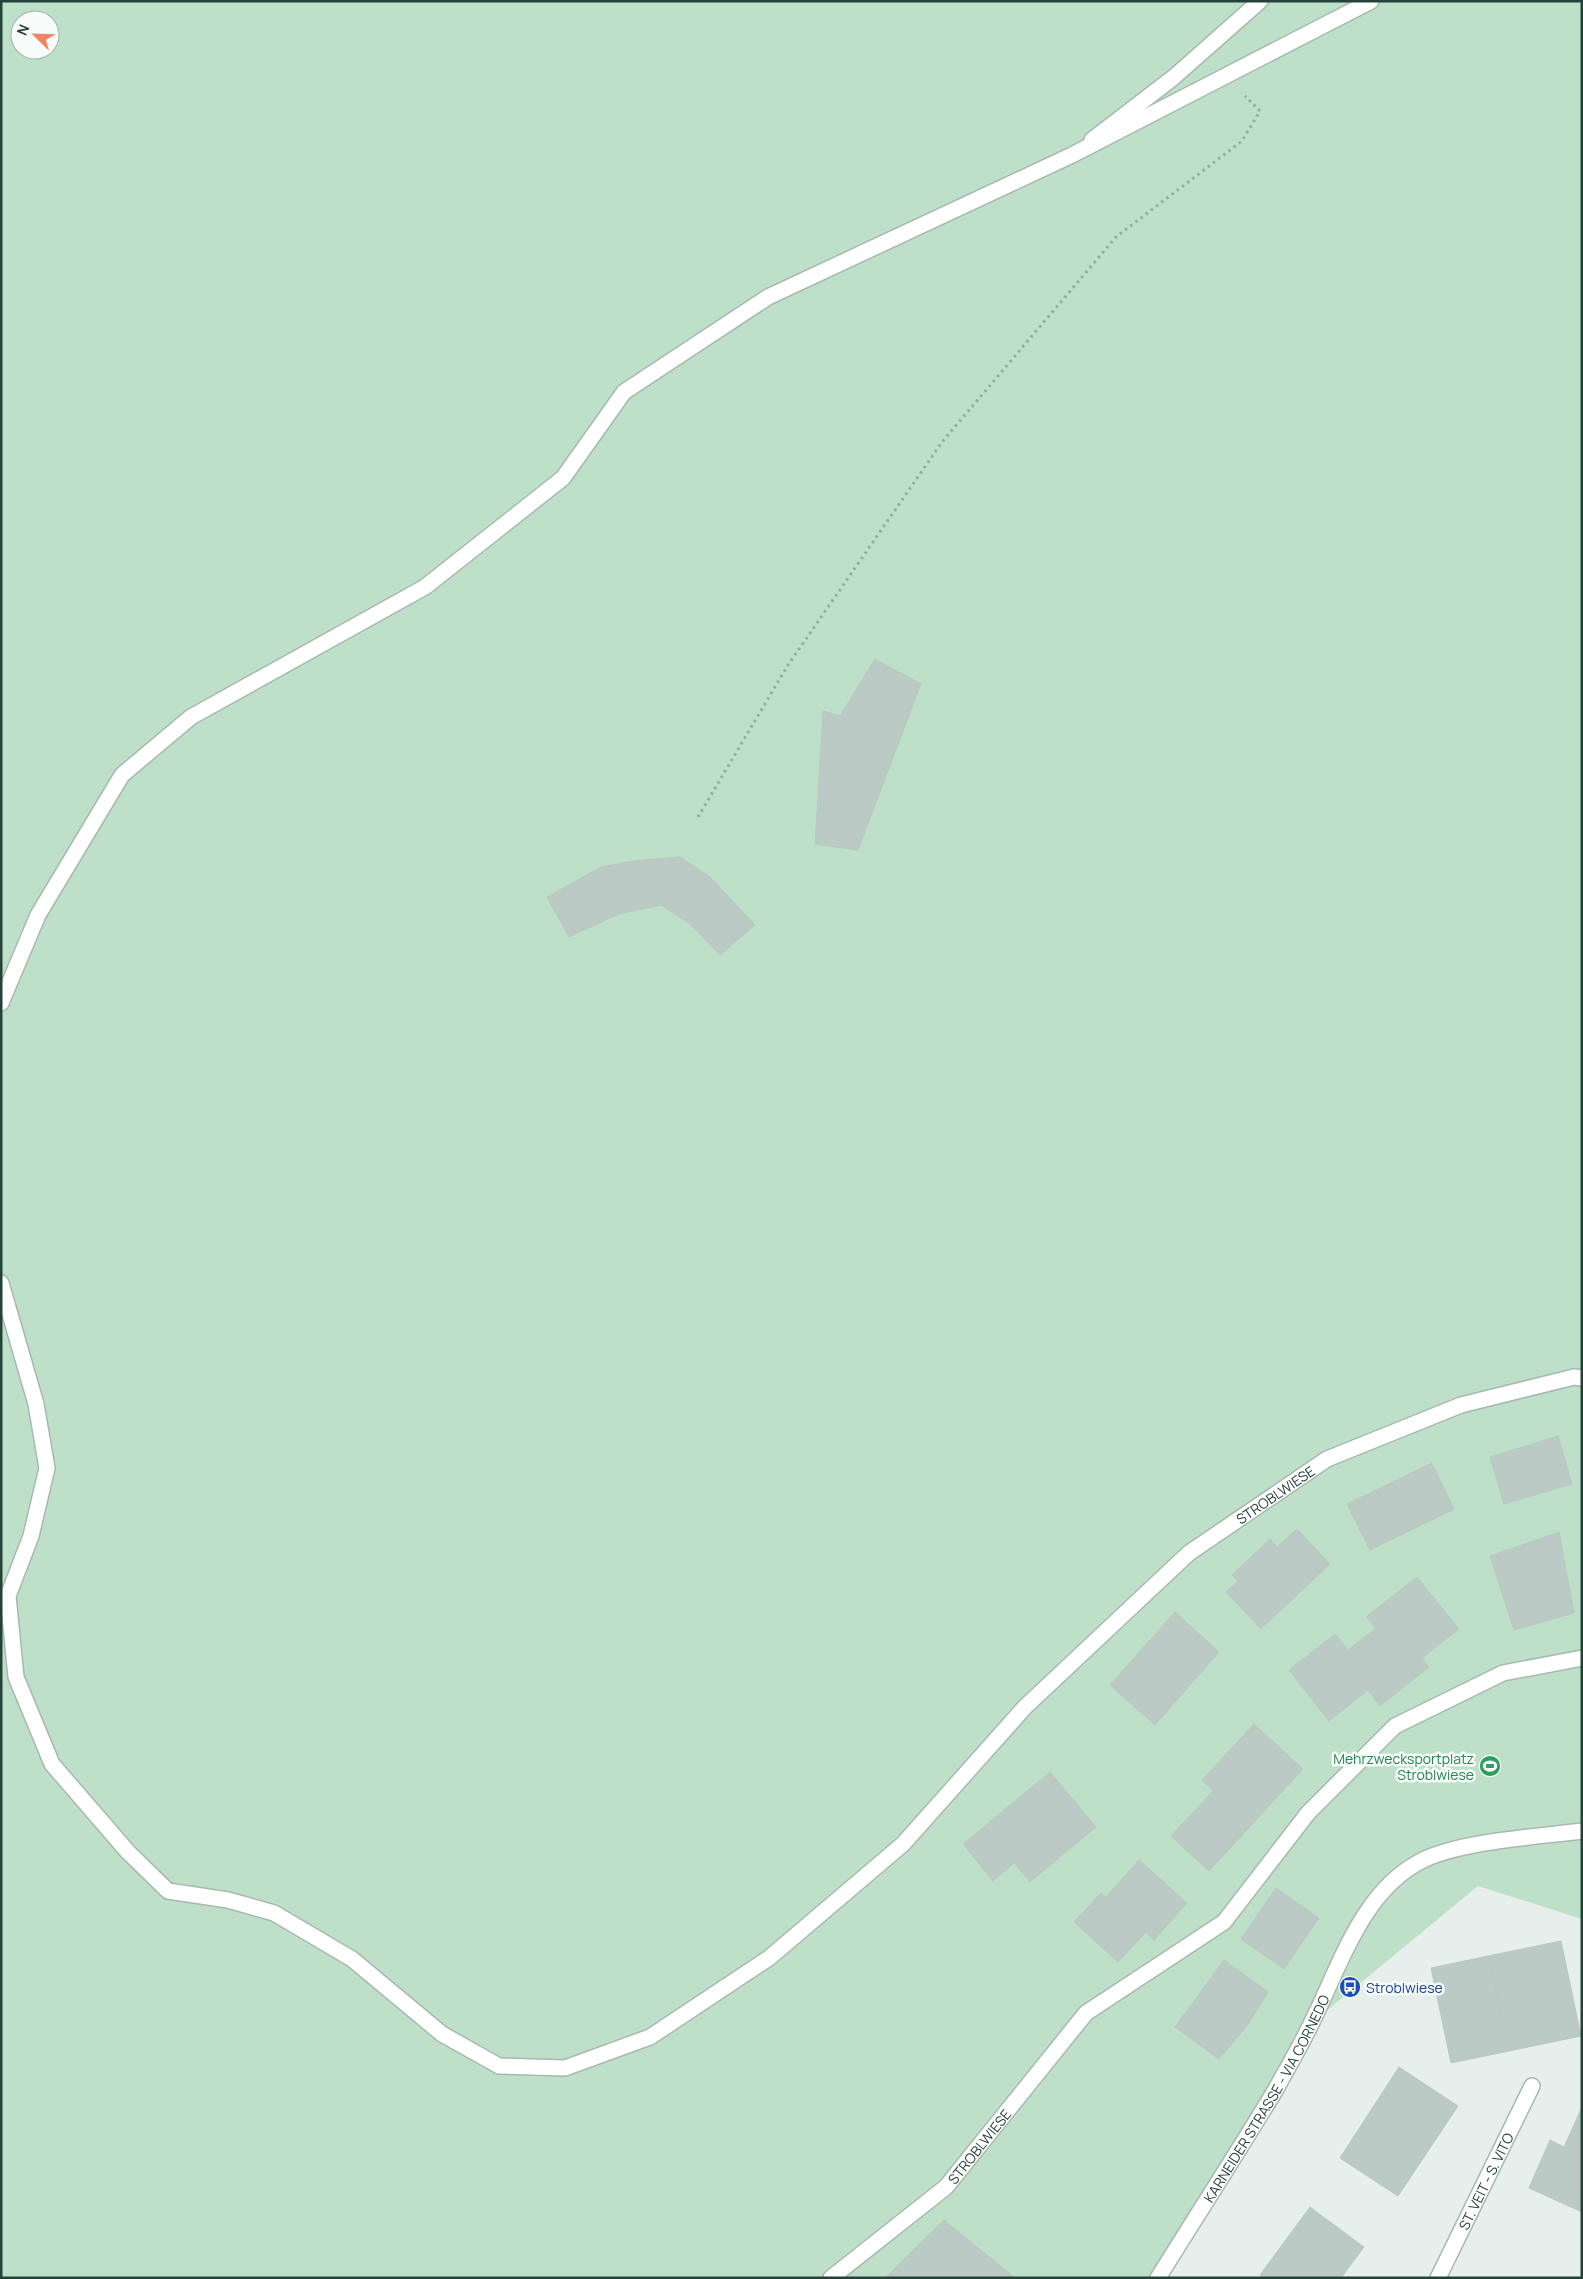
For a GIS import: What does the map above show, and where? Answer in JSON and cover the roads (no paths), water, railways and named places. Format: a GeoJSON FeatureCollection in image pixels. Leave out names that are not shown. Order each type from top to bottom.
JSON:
{"type":"FeatureCollection","features":[{"type":"Feature","properties":{"kind":"street"},"geometry":{"type":"LineString","coordinates":[[1072,155],[1174,78],[1260,1]]}},
{"type":"Feature","properties":{"kind":"street"},"geometry":{"type":"LineString","coordinates":[[1,1003],[38,915],[122,776],[191,717],[425,587],[563,478],[624,392],[768,297],[1072,155],[1371,1]]}},
{"type":"Feature","properties":{"kind":"street","name":"STROBLWIESE"},"geometry":{"type":"LineString","coordinates":[[1,1283],[36,1404],[47,1468],[31,1536],[8,1596],[16,1677],[52,1764],[128,1852],[168,1891],[228,1900],[274,1913],[352,1959],[442,2034],[499,2066],[565,2068],[650,2037],[769,1958],[903,1844],[1025,1707],[1189,1553],[1327,1459],[1461,1405],[1574,1377],[1582,1378]]}},
{"type":"Feature","properties":{"kind":"street","name":"STROBLWIESE"},"geometry":{"type":"LineString","coordinates":[[831,2278],[946,2187],[1086,2013],[1224,1922],[1308,1814],[1395,1726],[1504,1674],[1582,1658]]}},
{"type":"Feature","properties":{"kind":"street","name":"KARNEIDER STRASSE - VIA CORNEDO"},"geometry":{"type":"LineString","coordinates":[[1158,2278],[1276,2088],[1312,2022],[1325,1990],[1355,1932],[1374,1902],[1401,1874],[1423,1860],[1457,1848],[1582,1831]]}},
{"type":"Feature","properties":{"kind":"street","name":"ST. VEIT - S. VITO"},"geometry":{"type":"LineString","coordinates":[[1438,2278],[1532,2086]]}},
{"type":"Feature","properties":{"kind":"place","name":"Mehrzwecksportplatz Stroblwiese"},"geometry":{"type":"Point","coordinates":[1490,1766]}},
{"type":"Feature","properties":{"kind":"place","name":"Stroblwiese"},"geometry":{"type":"Point","coordinates":[1350,1987]}}]}
